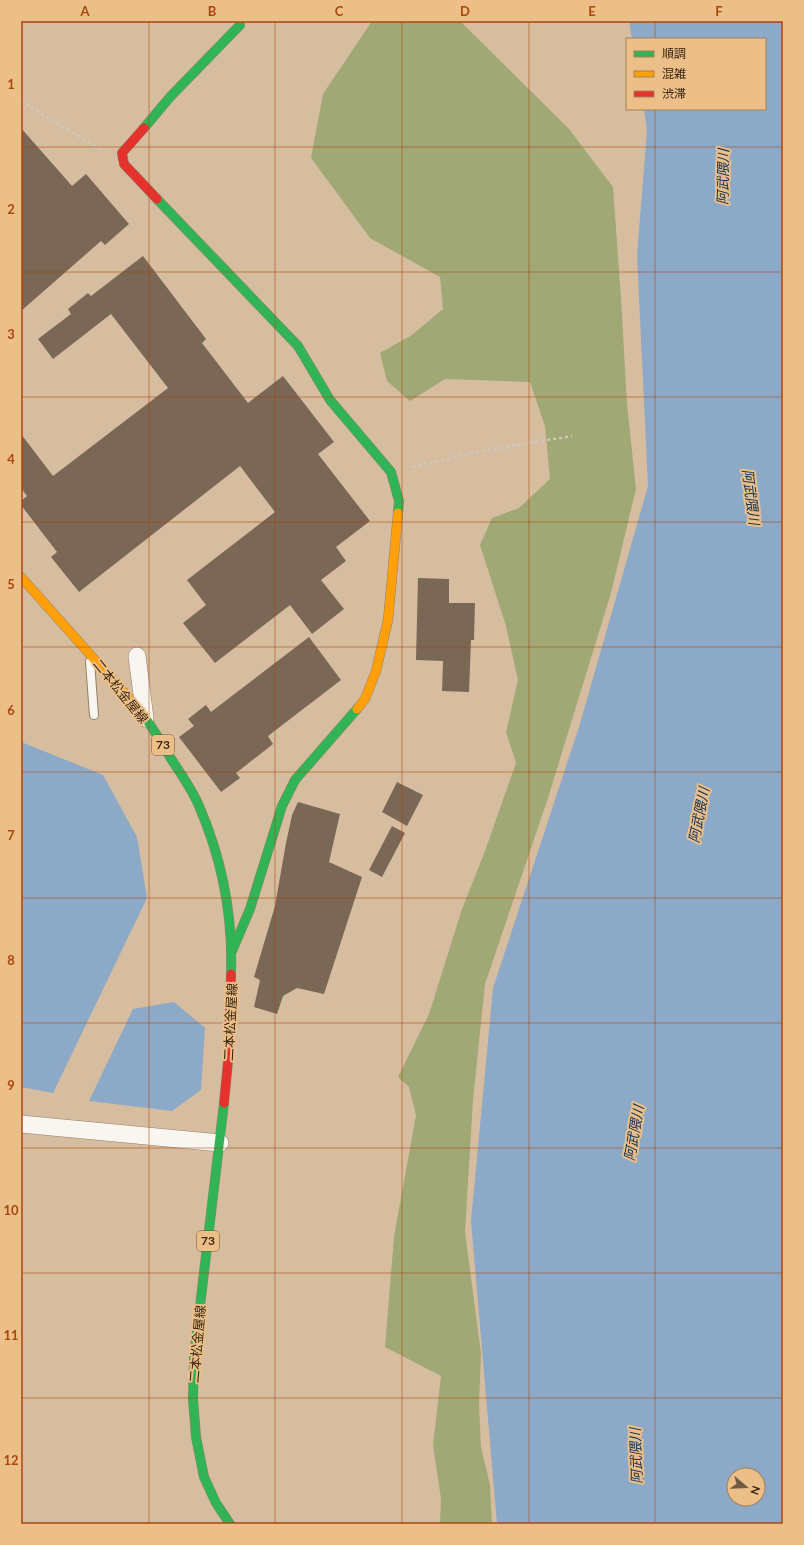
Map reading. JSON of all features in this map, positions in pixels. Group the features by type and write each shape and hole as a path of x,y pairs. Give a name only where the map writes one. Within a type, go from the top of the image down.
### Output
{"street":[{"path":"232,951 250,909 270,838 295,780 364,699 376,671 388,620 399,501 391,472 330,400 298,346 124,164 122,153 170,97 240,25"},
{"name":"二本松金屋線","path":"21,577 139,709 168,752 199,805 218,857 228,910 232,951 229,1051 220,1143 194,1357 193,1400 196,1437 204,1477 216,1503 230,1524"},
{"path":"137,656 145,718"},
{"path":"21,1124 220,1143"}],"lane":[{"path":"89,652 94,715"}],"path":[{"path":"21,101 124,164"},
{"path":"391,472 476,452 572,436"}],"green space":[{"path":"372,21 460,21 569,129 613,187 627,404 636,489 611,593 548,798 485,984 473,1100 465,1232 481,1353 479,1405 481,1447 490,1485 492,1524 440,1524 441,1499 433,1445 441,1376 385,1347 394,1237 416,1115 409,1087 398,1077 429,1014 462,909 485,851 516,763 506,732 518,680 506,626 480,545 492,518 519,508 550,479 545,426 530,382 445,379 410,401 387,381 380,353 412,335 443,309 440,277 370,238 311,158 323,94"}],"water":[{"name":"阿武隈川","path":"629,21 783,21 783,1524 497,1524 471,1221 493,988 579,727 648,486 637,255 647,131 644,110 766,110 766,38 632,38"},
{"path":"21,742 103,775 137,837 147,898 53,1093 21,1087"},
{"path":"174,1002 205,1028 201,1090 172,1111 89,1101 133,1009"}],"building":[{"path":"21,128 72,186 86,174 129,224 105,245 101,241 21,311"},
{"path":"143,256 206,339 202,343 248,403 283,376 334,442 318,454 370,521 336,547 346,561 321,580 344,609 312,634 290,605 215,663 183,623 206,605 187,580 275,512 240,466 79,592 51,557 57,552 21,505 21,501 27,496 21,488 21,434 53,476 168,388 111,314 53,359 38,339 71,314 68,309 88,293 91,296"},
{"path":"418,578 449,579 449,603 475,603 474,640 471,640 469,692 442,691 443,661 416,660"},
{"path":"309,637 341,680 268,736 273,744 236,773 240,778 221,792 179,737 194,726 188,719 206,705 211,712"},
{"path":"397,782 423,795 407,826 382,812"},
{"path":"298,802 340,814 329,862 362,877 324,994 297,988 283,996 277,1014 254,1007 260,980 254,977 275,906 292,815"},
{"path":"392,826 405,833 382,877 369,870"}],"traffic: fast":[{"path":"144,128 170,97 240,25"},
{"path":"157,199 298,346 330,400 391,472 399,501 398,513"},
{"path":"136,706 154,731 189,787 207,826 220,867 228,910 231,974"},
{"path":"232,951 250,909 282,806 295,780 357,709"},
{"path":"224,1103 194,1357 193,1399 196,1437 204,1477 216,1503 230,1524"}],"traffic: slow":[{"path":"357,709 365,699 376,671 388,620 398,513"},
{"path":"21,577 136,706"}],"traffic: jam":[{"path":"144,128 122,153 124,164 157,199"},
{"path":"224,1103 229,1051 231,974"}]}
